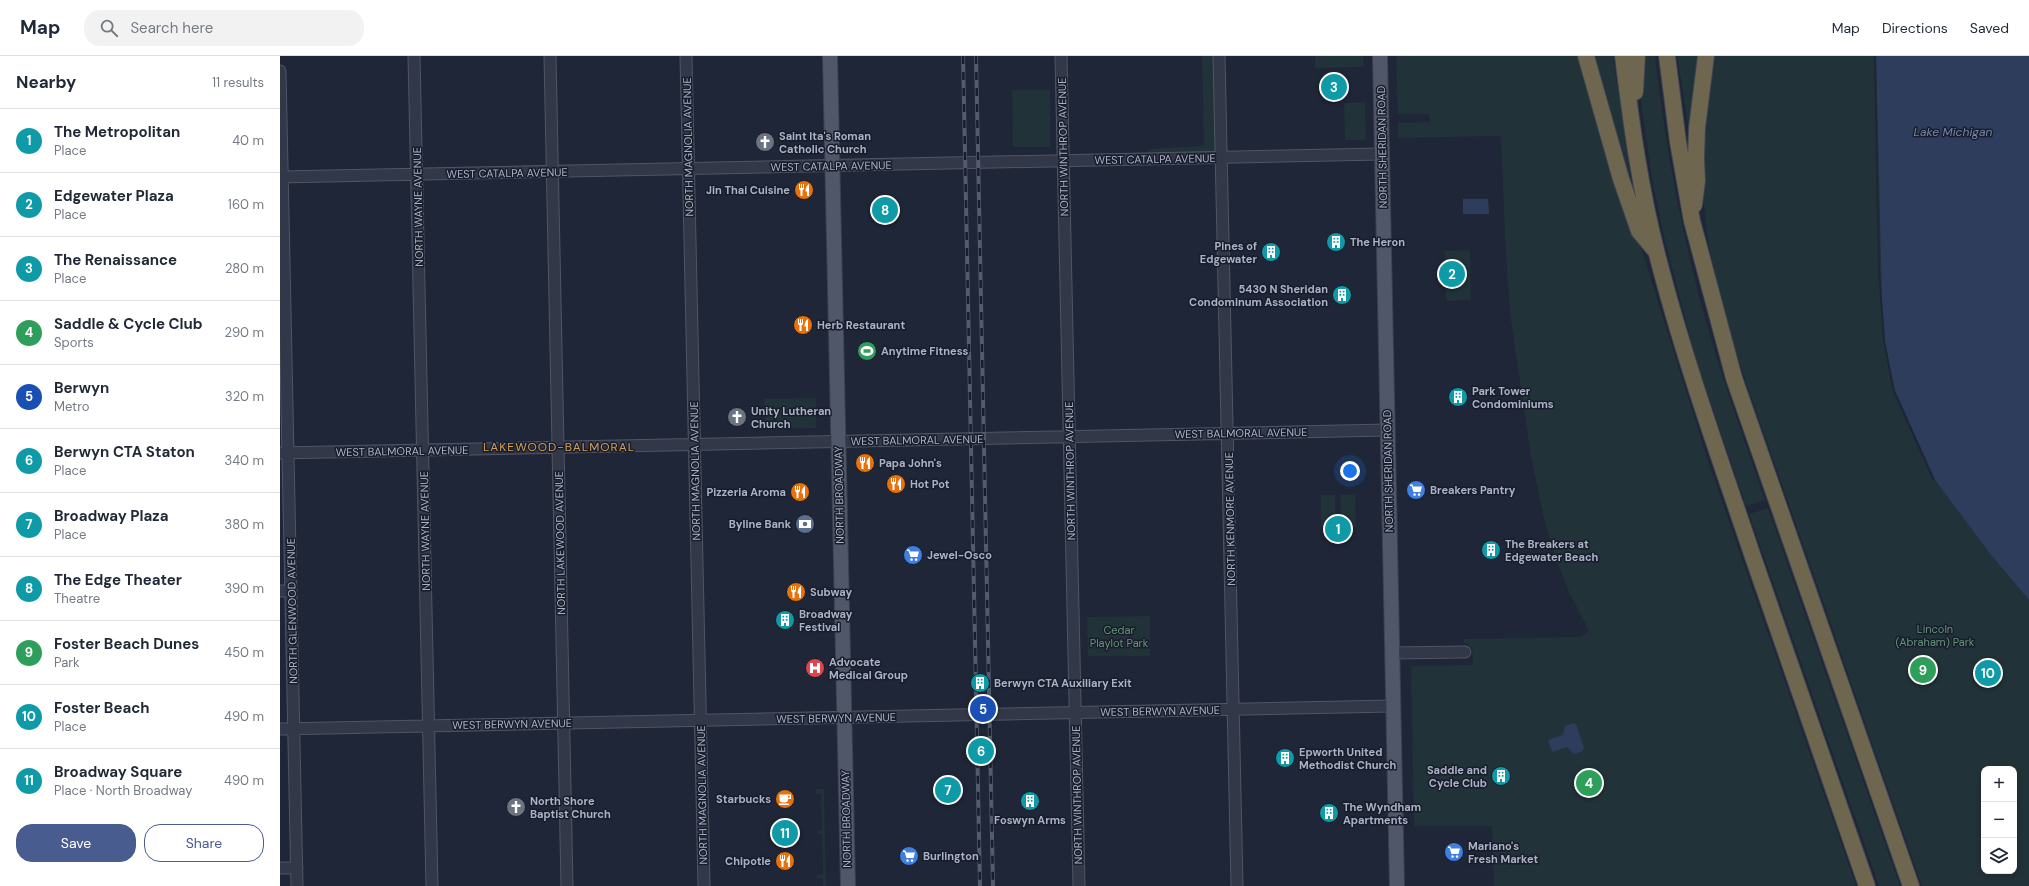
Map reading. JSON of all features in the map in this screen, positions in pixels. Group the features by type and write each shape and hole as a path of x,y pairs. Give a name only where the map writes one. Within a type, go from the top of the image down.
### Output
{"highway":[{"path":"1586,56 1621,179 1639,231 1656,252"},
{"path":"1624,56 1633,127 1656,252 1684,350 1714,443 1867,886"},
{"path":"1633,127 1637,56"},
{"path":"1666,56 1678,142 1692,221 1734,378 1911,886"},
{"path":"1692,221 1697,181 1697,128 1706,56"}],"main road":[{"name":"NORTH BROADWAY","path":"830,56 848,886"},
{"name":"NORTH SHERIDAN ROAD","path":"1380,56 1392,706 1397,886"}],"street":[{"name":"NORTH WAYNE AVENUE","path":"414,56 432,886"},
{"name":"NORTH LAKEWOOD AVENUE","path":"550,56 567,886"},
{"name":"NORTH MAGNOLIA AVENUE","path":"686,56 704,886"},
{"name":"NORTH WINTHROP AVENUE","path":"1061,56 1079,886"},
{"name":"NORTH KENMORE AVENUE","path":"1219,56 1237,886"},
{"name":"NORTH GLENWOOD AVENUE","path":"280,71 286,591 294,729 297,886"},
{"name":"WEST CATALPA AVENUE","path":"281,177 1382,154"},
{"name":"WEST BALMORAL AVENUE","path":"284,453 1387,430"},
{"path":"1391,653 1465,652"},
{"name":"WEST BERWYN AVENUE","path":"280,729 1392,706"},
{"path":"280,868 297,868"}],"green space":[{"path":"1202,56 1217,56 1218,153 1148,154 1148,149 1204,146"},
{"path":"1315,56 1363,56 1364,67 1315,68"},
{"path":"1396,56 1581,56 1708,461 1856,886 1494,886 1492,826 1414,826 1411,666 1473,665 1472,649 1468,644 1464,643 1464,639 1580,637 1589,631 1569,592 1556,559 1544,519 1531,457 1510,313 1501,136 1398,138 1398,123 1430,122 1429,114 1398,114"},
{"path":"1592,56 1613,56 1631,179 1630,179"},
{"path":"1643,56 1655,56 1672,175 1698,292 1721,370 1765,500 1746,506 1697,363 1665,241 1653,184 1641,102"},
{"path":"1677,56 1701,56 1691,142"},
{"name":"Lincoln (Abraham) Park","path":"1712,56 1876,56 1883,318 1897,396 1935,480 1991,555 2029,600 2029,886 1922,886 1750,393 1727,322 1710,251 1705,216 1703,196 1703,156"},
{"path":"1012,90 1050,90 1050,147 1013,147"},
{"path":"1365,102 1366,140 1345,140 1344,103"},
{"path":"1470,250 1471,300 1446,301 1445,251"},
{"path":"816,398 816,428 765,429 764,399"},
{"path":"1355,494 1356,527 1341,527 1340,495"},
{"path":"1321,495 1335,495 1336,527 1321,528"},
{"path":"1768,508 1900,886 1879,886 1749,514"},
{"name":"Cedar Playlot Park","path":"1150,616 1150,656 1088,656 1087,617"},
{"path":"816,789 824,789 826,886 823,886 823,878 816,878 817,875 823,874 822,835 815,832 822,830 821,794 816,794"}],"water":[{"name":"Lake Michigan","path":"1876,56 2029,56 2029,600 1991,555 1935,480 1893,386 1885,341 1882,300"},
{"path":"1463,199 1488,199 1489,214 1463,214"},
{"path":"1574,723 1576,724 1584,748 1583,751 1574,754 1567,747 1552,752 1548,740 1563,735 1565,726"}],"pier":[{"path":"1874,56 1876,56 1880,271 1885,341 1895,391 1935,480 1933,481 1893,392 1883,341 1878,271"}],"railway":[{"path":"963,56 980,886"},
{"path":"976,56 993,886"}],"place":[{"name":"The Renaissance","path":"1334,87"},
{"name":"Saint Ita's Roman Catholic Church","path":"765,142"},
{"name":"Jin Thai Cuisine","path":"804,190"},
{"name":"The Edge Theater","path":"885,210"},
{"name":"The Heron","path":"1336,242"},
{"name":"Pines of Edgewater","path":"1271,252"},
{"name":"Edgewater Plaza","path":"1452,274"},
{"name":"5430 N Sheridan Condominum Association","path":"1342,295"},
{"name":"Herb Restaurant","path":"803,325"},
{"name":"Anytime Fitness","path":"867,351"},
{"name":"Park Tower Condominiums","path":"1458,397"},
{"name":"Unity Lutheran Church","path":"737,417"},
{"name":"Papa John's","path":"865,463"},
{"name":"Hot Pot","path":"896,484"},
{"name":"Breakers Pantry","path":"1416,490"},
{"name":"Pizzeria Aroma","path":"800,492"},
{"name":"Byline Bank","path":"805,524"},
{"name":"The Metropolitan","path":"1338,529"},
{"name":"The Breakers at Edgewater Beach","path":"1491,550"},
{"name":"Jewel-Osco","path":"913,555"},
{"name":"Subway","path":"796,592"},
{"name":"Broadway Festival","path":"785,620"},
{"name":"Advocate Medical Group","path":"815,668"},
{"name":"Foster Beach Dunes","path":"1923,670"},
{"name":"Foster Beach","path":"1988,673"},
{"name":"Berwyn CTA Auxiliary Exit","path":"980,683"},
{"name":"Berwyn","path":"983,709"},
{"name":"Berwyn CTA Staton","path":"981,751"},
{"name":"Epworth United Methodist Church","path":"1285,758"},
{"name":"Saddle and Cycle Club","path":"1501,776"},
{"name":"Saddle & Cycle Club","path":"1589,783"},
{"name":"Broadway Plaza","path":"948,790"},
{"name":"Starbucks","path":"785,799"},
{"name":"Foswyn Arms","path":"1030,801"},
{"name":"North Shore Baptist Church","path":"516,807"},
{"name":"The Wyndham Apartments","path":"1329,813"},
{"name":"Broadway Square","path":"785,833"},
{"name":"Mariano's Fresh Market","path":"1454,852"},
{"name":"Burlington","path":"909,856"},
{"name":"Chipotle","path":"785,861"}],"district":[{"name":"LAKEWOOD-BALMORAL","path":"559,447"}]}
